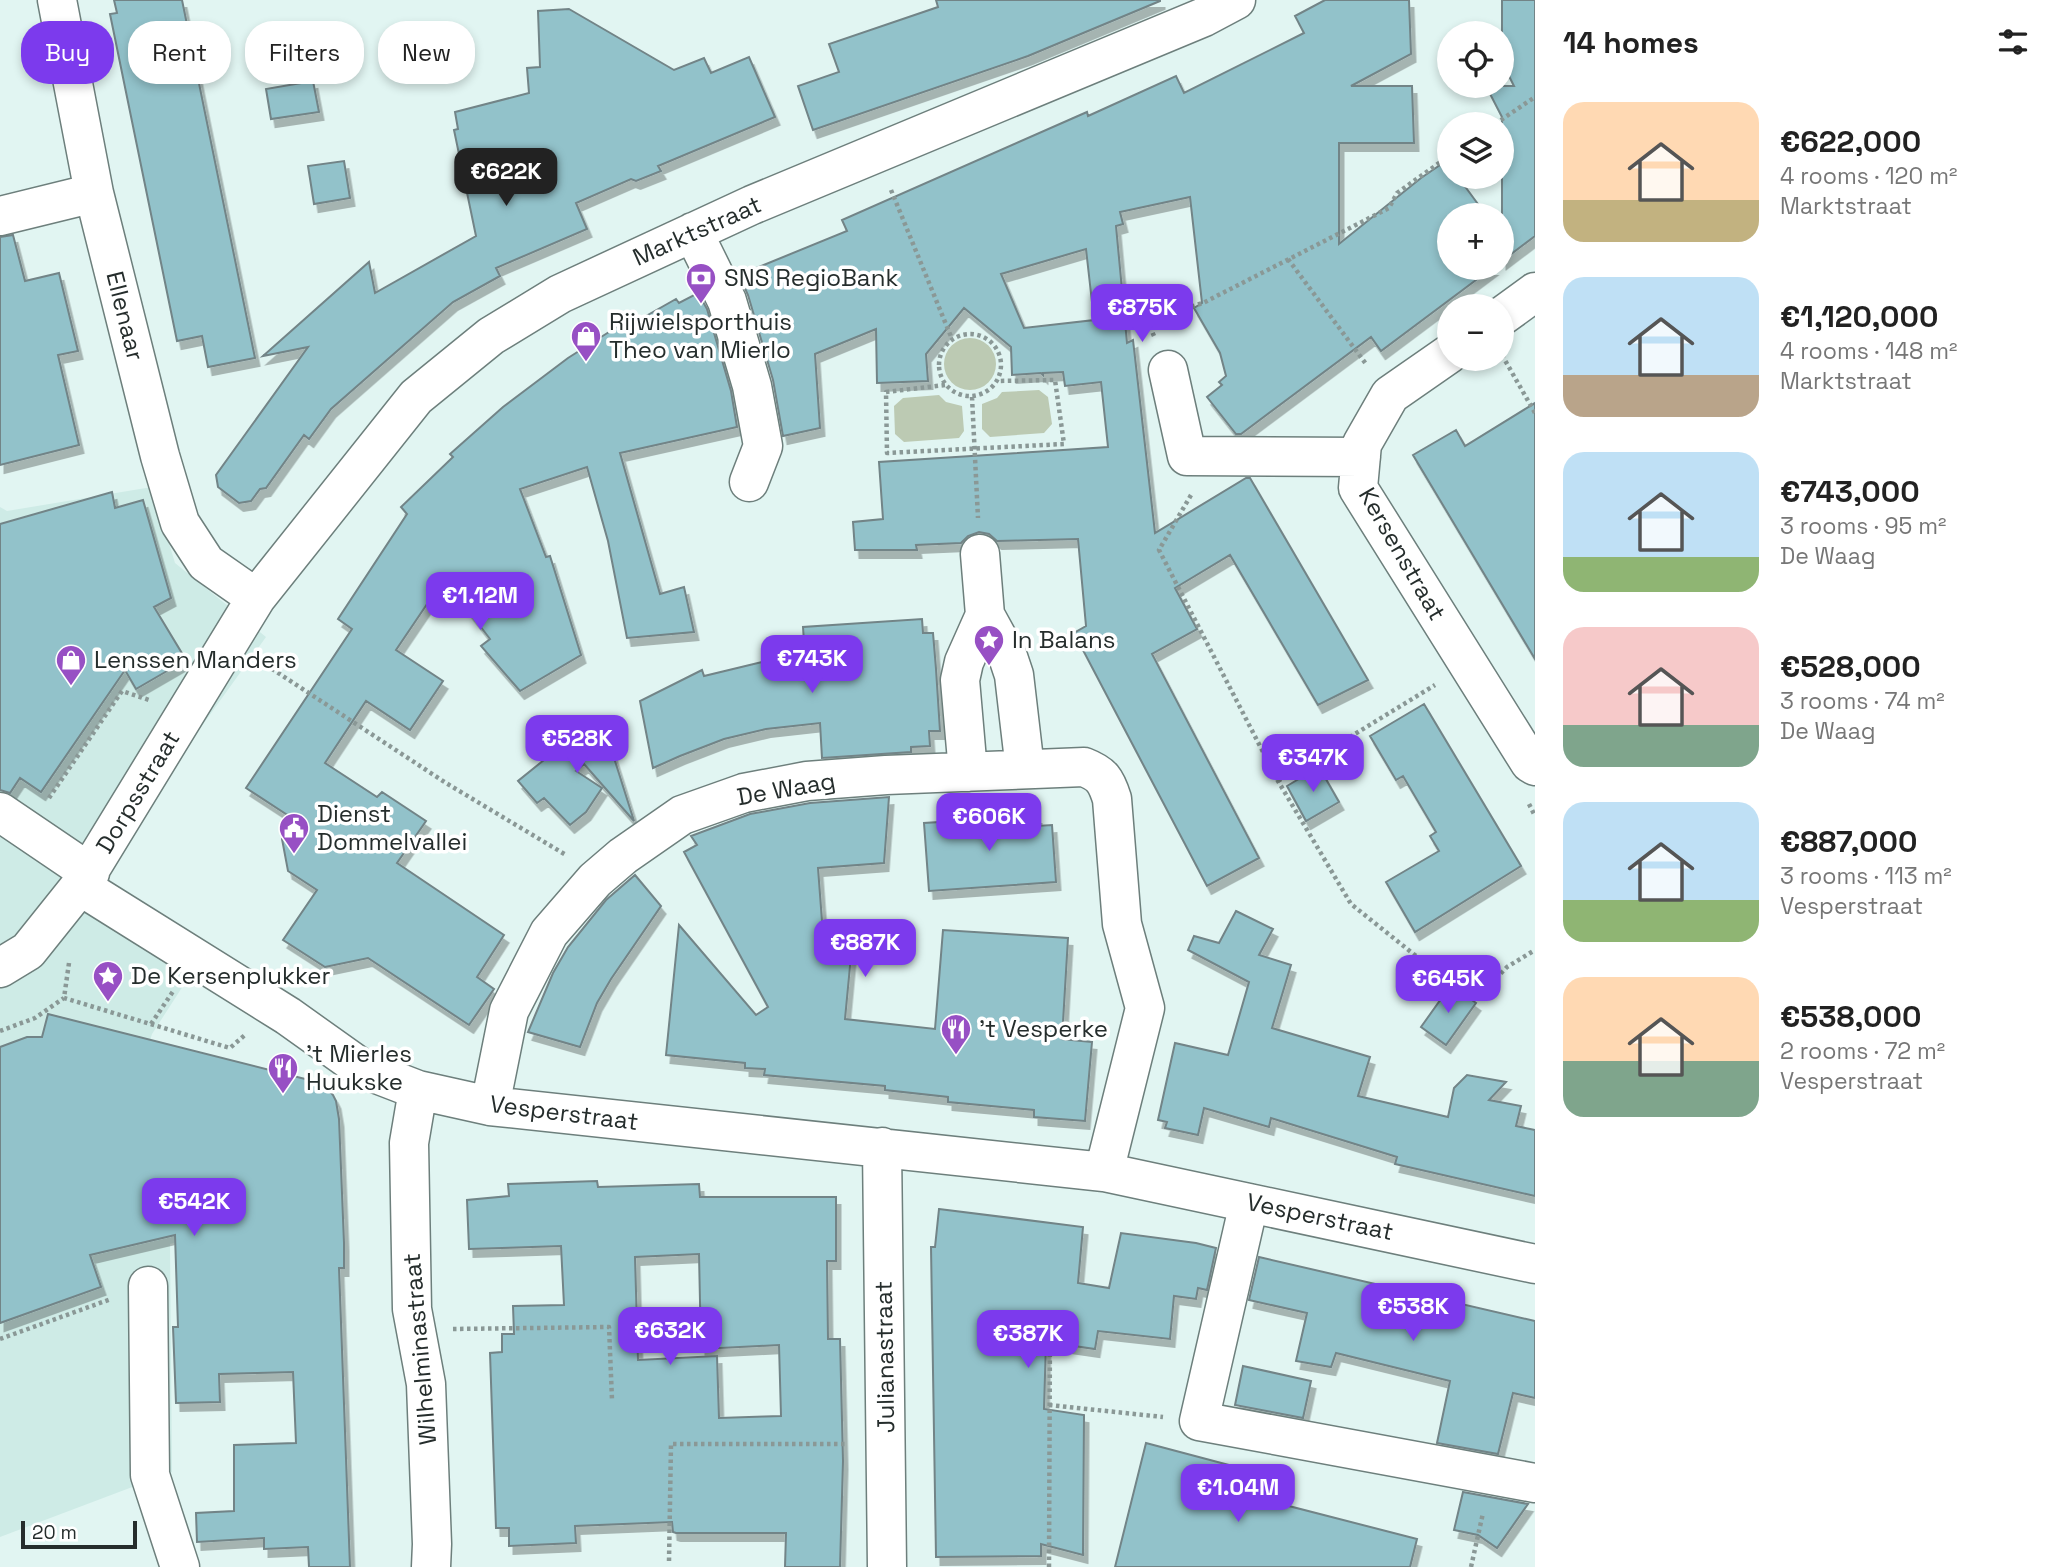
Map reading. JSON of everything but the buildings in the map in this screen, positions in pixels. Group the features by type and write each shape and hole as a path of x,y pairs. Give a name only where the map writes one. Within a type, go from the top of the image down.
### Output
{"street":[{"name":"Ellenaar","path":"57,0 94,193 160,456 180,523 206,563 256,598"},
{"name":"Marktstraat","path":"256,598 416,397 491,336 548,301 752,205 1204,17 1236,0"},
{"path":"0,216 94,193"},
{"path":"693,232 727,302 752,386 763,446 749,482"},
{"path":"1514,307 1535,292"},
{"name":"Kersenstraat","path":"1437,362 1390,395 1362,444 1358,488 1530,763 1535,766"},
{"path":"1168,370 1187,456 1361,457"},
{"path":"981,554 985,615 1008,657 1014,675 1025,769"},
{"name":"Dorpsstraat","path":"0,968 29,951 85,879 256,598"},
{"path":"968,772 960,680 964,662 985,615"},
{"name":"De Waag","path":"490,1106 509,1011 549,933 594,880 623,856 682,816 744,793 807,781 1084,767 1097,772 1107,783 1112,799 1122,924 1144,1009 1104,1172"},
{"name":"Vesperstraat","path":"13,821 85,879 361,1068 418,1090 490,1106 1104,1172 1535,1264"},
{"name":"Wilhelminastraat","path":"418,1090 409,1143 412,1309 426,1384 432,1544 430,1567"},
{"name":"Julianastraat","path":"882,1147 887,1567"},
{"path":"1250,1203 1199,1421 1535,1483"},
{"path":"148,1286 150,1475 180,1567"}],"path":[{"path":"1513,112 1535,97"},
{"path":"876,153 951,340"},
{"path":"1168,370 1150,327 1183,309 1203,303 1389,208 1397,193 1437,165"},
{"path":"1288,259 1390,395"},
{"path":"961,335 982,336 991,341 998,350 1001,371 997,381 991,389 972,397 962,396 945,385 940,376 939,355 944,346 961,335"},
{"path":"1511,371 1535,413"},
{"path":"945,385 886,392 887,453 1064,444 1055,380 997,381"},
{"path":"972,397 981,554"},
{"path":"1187,456 1192,493 1159,550 1278,781 1351,904 1436,972 1477,998 1507,967 1535,950"},
{"path":"230,642 446,783 564,853 594,880"},
{"path":"1278,781 1468,664"},
{"path":"13,821 122,691 187,713"},
{"path":"0,1031 35,1018 64,998 69,960"},
{"path":"64,998 230,1048 275,1008"},
{"path":"0,1339 148,1286"},
{"path":"1049,1567 1051,1323"},
{"path":"417,1329 609,1327 612,1400"},
{"path":"1049,1405 1199,1421"},
{"path":"669,1561 671,1444 886,1444"},
{"path":"1471,1567 1492,1474"}],"shaded area":[{"path":"970,338 980,340 988,346 994,354 994,374 988,382 980,388 970,390 960,388 952,382 946,374 944,364 946,354 952,346 960,340"},
{"path":"1039,390 1048,397 1052,424 1044,433 990,437 982,429 982,404 997,398 1002,392"},
{"path":"939,395 946,402 962,406 964,431 959,438 904,442 895,434 894,406 903,398"},
{"path":"152,487 175,563 266,637 111,852 101,916 192,972 152,1034 138,1079 180,1241 170,1244 172,1472 0,1537 0,507 7,511"}],"place":[{"name":"SNS RegioBank","path":"701,305"},
{"name":"Rijwielsporthuis Theo van Mierlo","path":"586,363"},
{"name":"In Balans","path":"989,667"},
{"name":"Lenssen Manders","path":"71,687"},
{"name":"Dienst Dommelvallei","path":"294,855"},
{"name":"De Kersenplukker","path":"108,1003"},
{"name":"'t Vesperke","path":"956,1056"},
{"name":"'t Mierles Huukske","path":"283,1095"}]}
